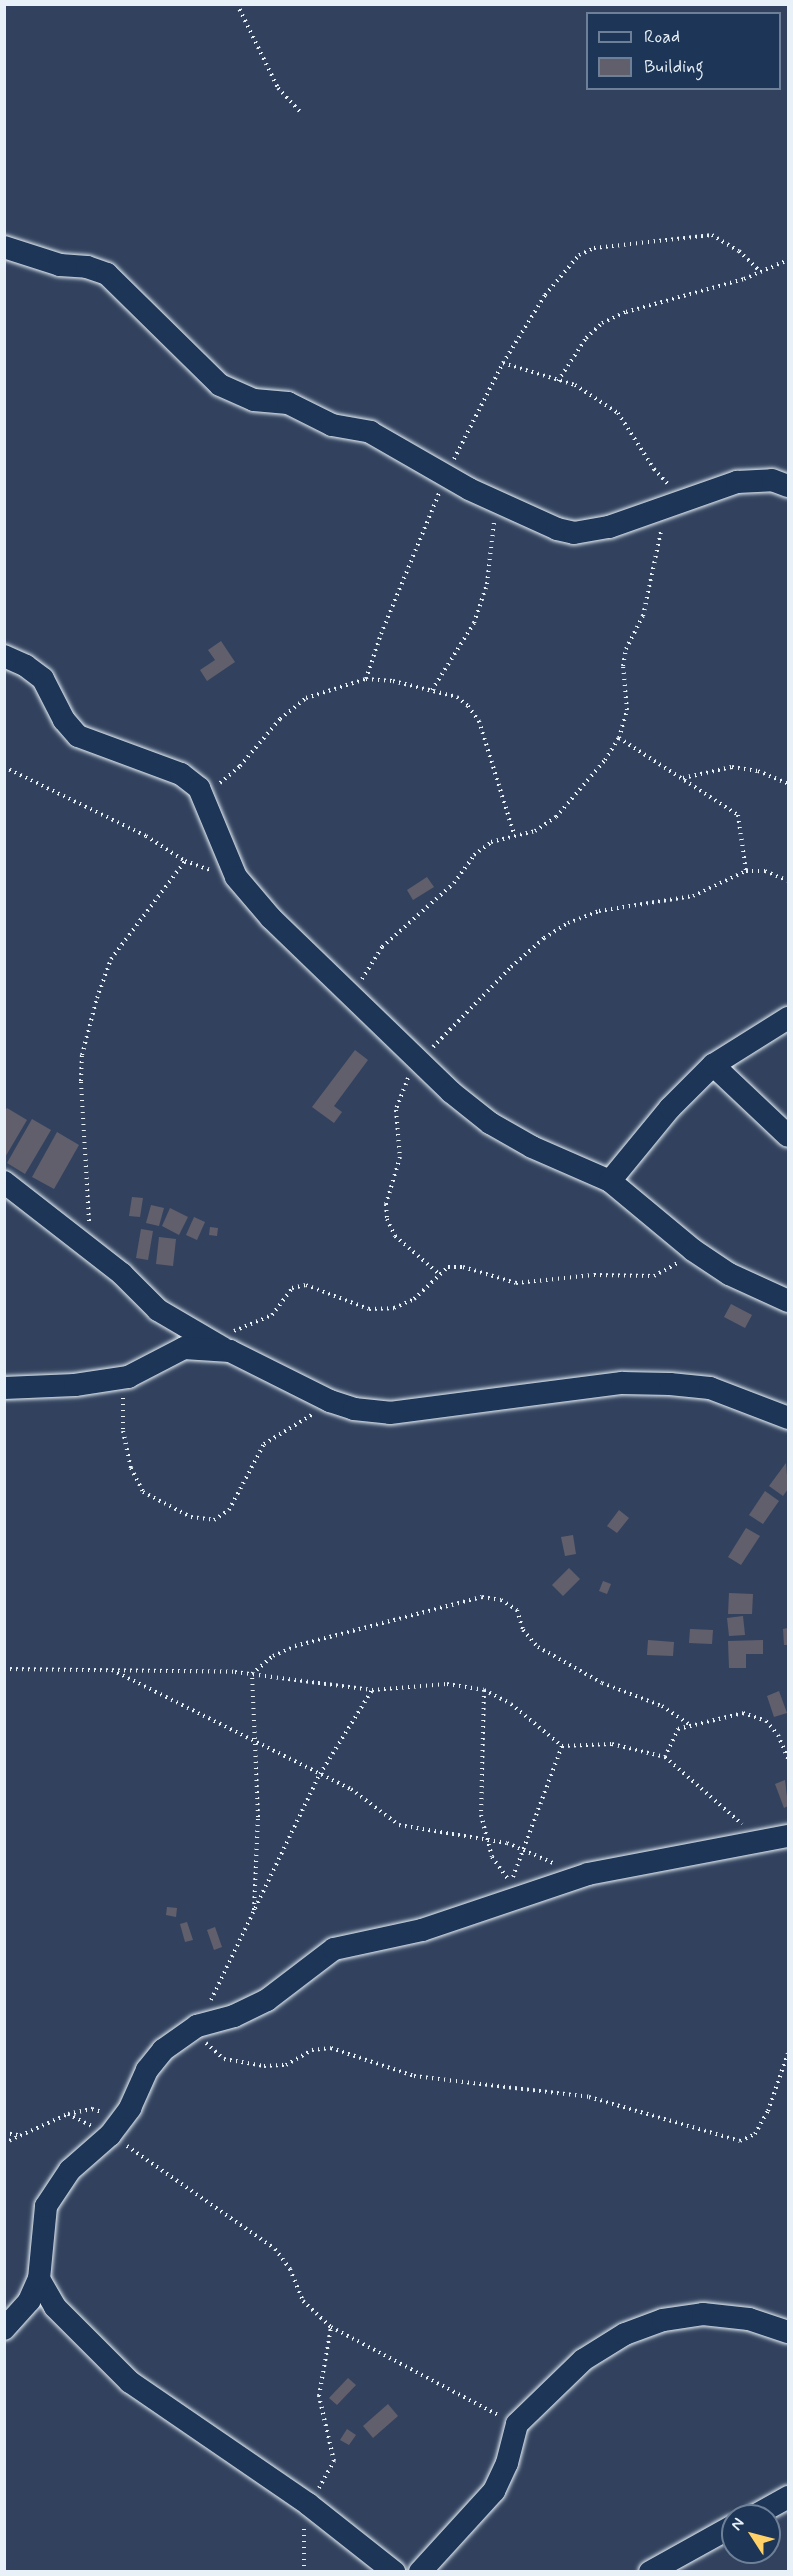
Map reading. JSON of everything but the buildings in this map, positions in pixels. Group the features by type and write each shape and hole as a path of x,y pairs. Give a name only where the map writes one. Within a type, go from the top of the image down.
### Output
{"street":[{"path":"4,247 60,265 87,267 107,274 220,385 254,400 288,403 332,425 370,432 494,501 556,529 574,533 609,527 675,502 753,479 789,486"},
{"path":"4,657 26,666 43,679 64,720 78,736 181,774 199,788 236,877 271,918 419,1061 490,1123 532,1147 610,1181 693,1250 729,1274 789,1301"},
{"path":"610,1181 670,1107 713,1065 789,1018"},
{"path":"713,1065 789,1136"},
{"path":"4,1182 89,1249 158,1310 223,1348 330,1401 390,1413 622,1383 670,1384 710,1388 789,1418"},
{"path":"4,1388 75,1385 128,1377 184,1348 223,1348"},
{"path":"4,2329 28,2301 39,2279 46,2206 70,2170 117,2126 147,2070 163,2050 196,2026 234,2016 267,2000 334,1949 422,1930 588,1874 789,1836"},
{"path":"39,2279 62,2314 130,2382 308,2504 393,2571"},
{"path":"420,2571 494,2491 507,2463 517,2424 583,2360 625,2334 663,2320 703,2314 749,2319 789,2332"},
{"path":"650,2571 721,2533"}],"path":[{"path":"237,4 278,88 301,113"},
{"path":"366,679 381,634 446,475 503,363 563,270 579,255 594,248 712,235 739,251 761,272"},
{"path":"558,381 586,338 602,323 626,312 691,296 789,260"},
{"path":"357,1000 368,966 382,947 440,897 474,855 491,842 514,834 535,831 556,817 619,738 627,710 623,666 626,649 643,616 675,502 618,413 575,385 503,363"},
{"path":"432,690 474,623 487,584 495,539 494,501"},
{"path":"199,788 224,781 280,718 306,698 366,679 432,690 457,697 479,721 514,834"},
{"path":"619,738 738,815 746,871"},
{"path":"4,767 146,837 185,861 236,877"},
{"path":"682,779 732,767 758,771 789,784"},
{"path":"89,1249 81,1081 84,1047 111,959 185,861"},
{"path":"438,1273 395,1236 386,1204 400,1157 396,1110 403,1084 419,1061 511,967 544,938 568,923 599,911 693,896 746,871 765,871 789,881"},
{"path":"223,1348 243,1325 272,1315 292,1288 306,1285 369,1309 394,1308 414,1299 438,1273 448,1267 463,1267 516,1283 594,1275 654,1276 693,1250"},
{"path":"128,1377 122,1403 123,1431 132,1468 143,1492 191,1517 214,1520 229,1510 264,1444 330,1401"},
{"path":"252,1674 273,1656 295,1646 482,1597 501,1600 517,1610 524,1630 538,1647 602,1683 662,1706 689,1724"},
{"path":"4,1669 109,1669 252,1674 372,1690 447,1684 484,1690 511,1704 562,1746 612,1744 665,1757 762,1840"},
{"path":"109,1669 213,1723 256,1740 351,1789 399,1825 486,1840 526,1850 588,1874"},
{"path":"252,1674 258,1817 253,1914"},
{"path":"372,1690 320,1774 196,2026 208,2046 224,2060 242,2064 286,2065 312,2050 331,2048 414,2076 589,2097 740,2141 754,2134 768,2111 789,2053"},
{"path":"484,1690 479,1782 486,1840 500,1870 511,1882"},
{"path":"665,1757 678,1729 689,1724 743,1713 758,1718 778,1735 789,1759"},
{"path":"526,1850 562,1746"},
{"path":"4,2143 69,2114 92,2109 117,2126 164,2168 275,2249 290,2269 303,2301 331,2327 517,2424"},
{"path":"4,2133 19,2136"},
{"path":"304,2571 302,2543 308,2504 334,2461 319,2396 331,2327"}]}
